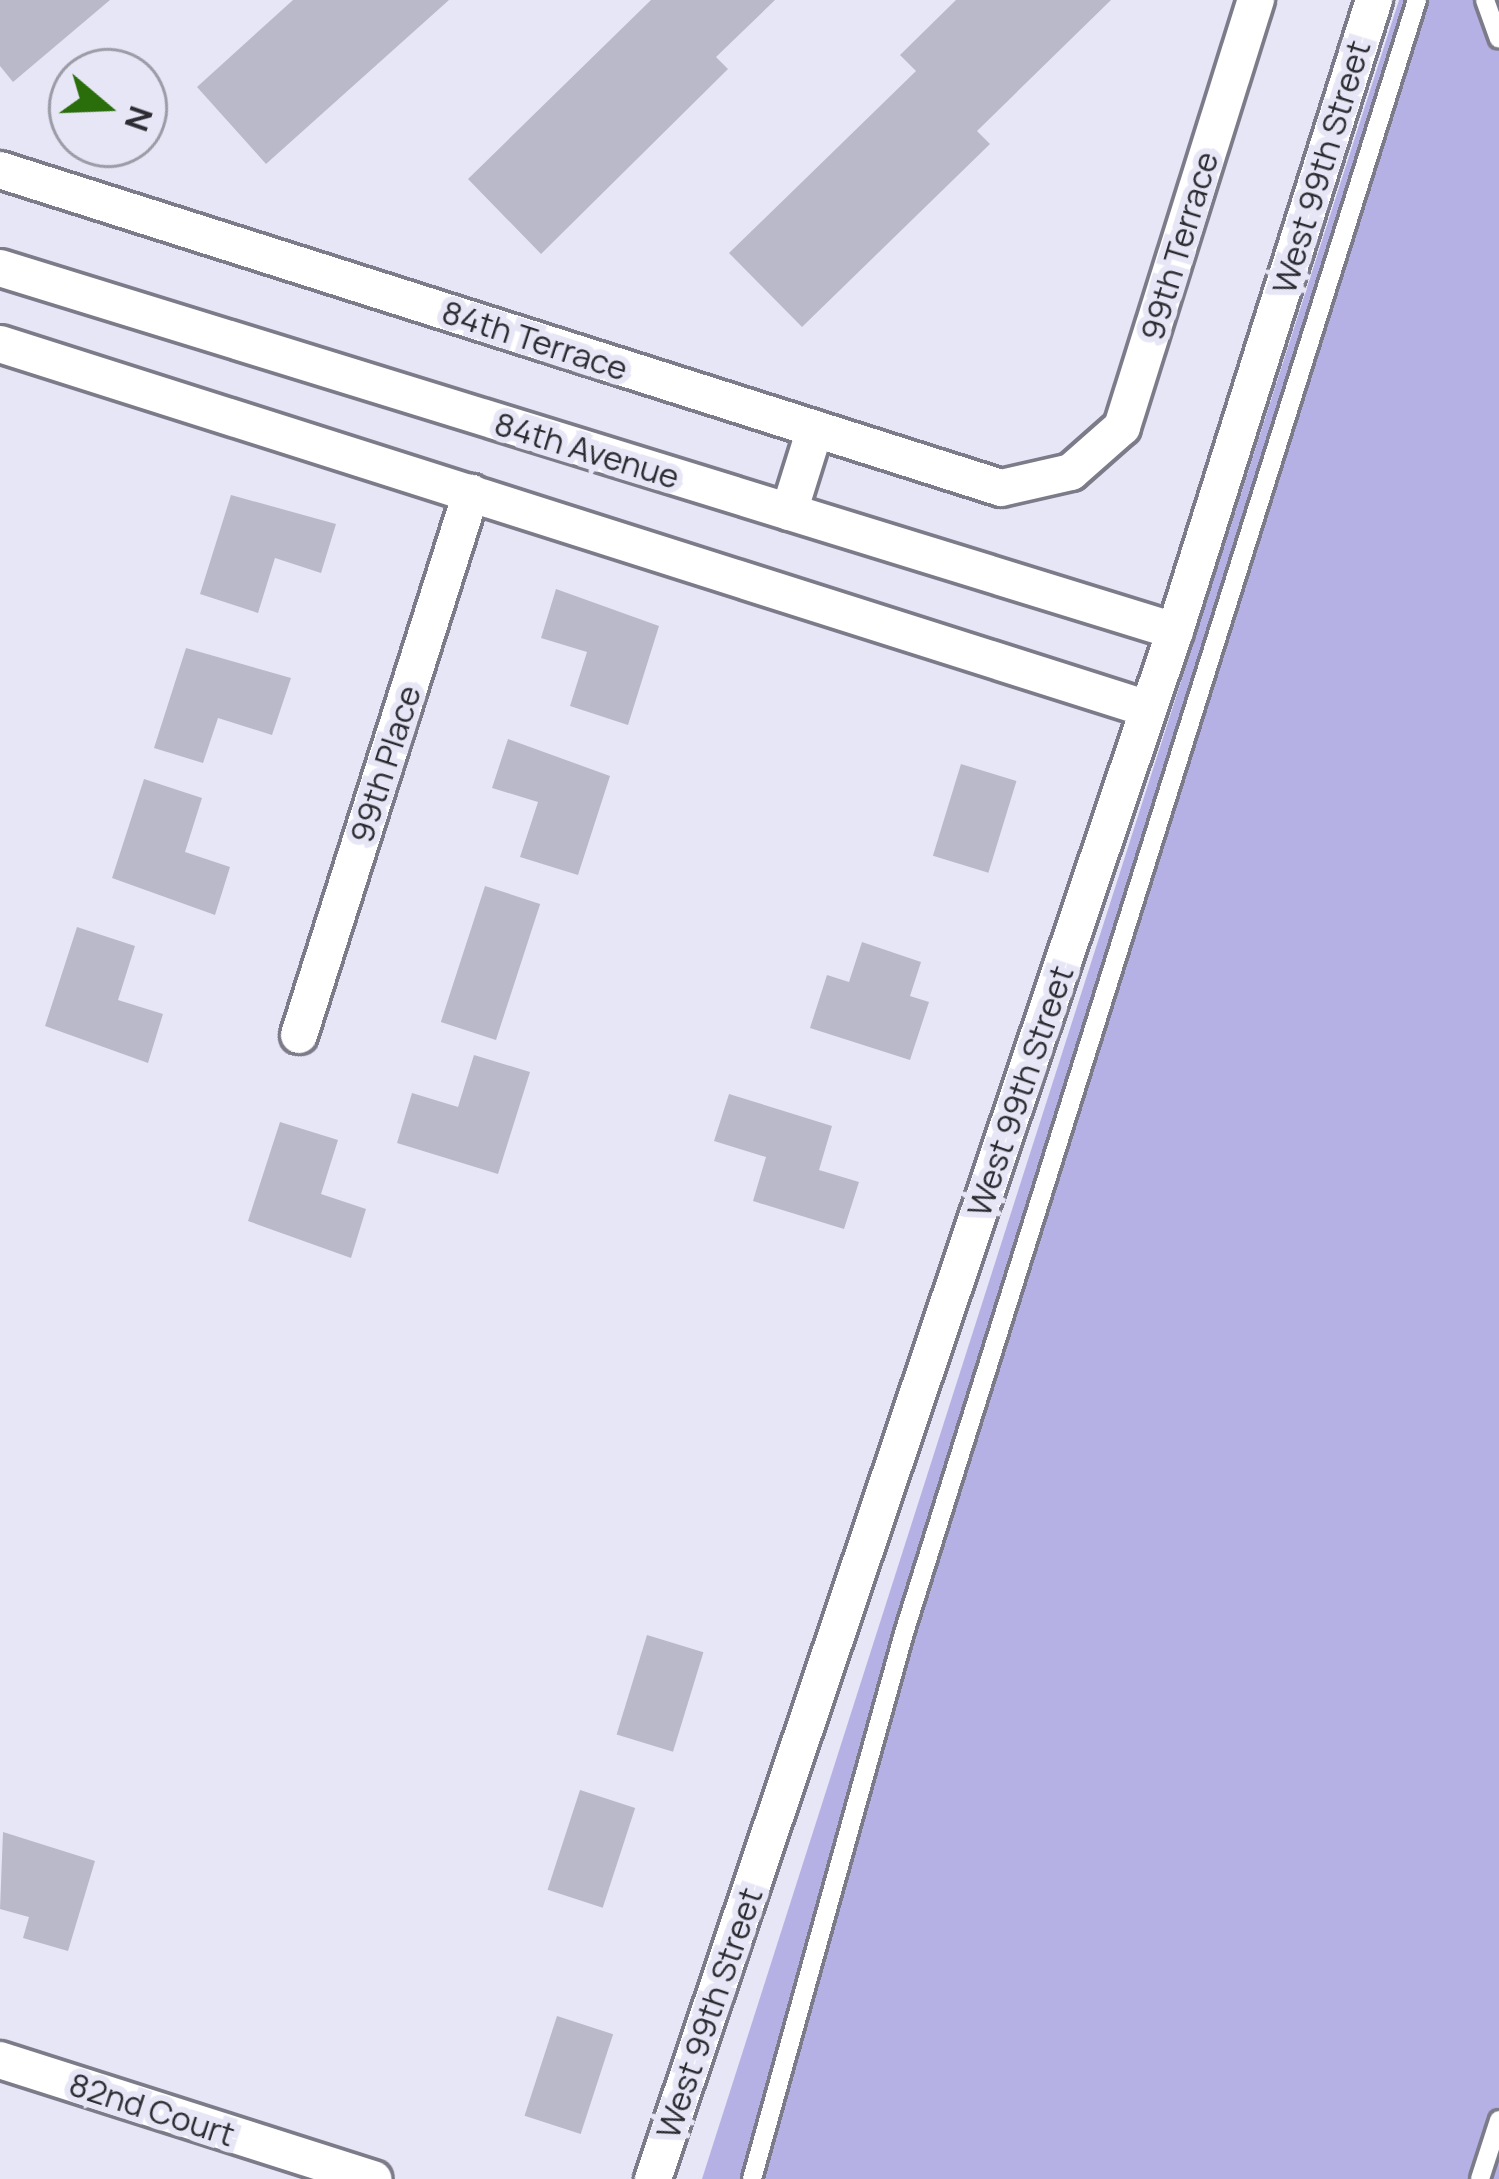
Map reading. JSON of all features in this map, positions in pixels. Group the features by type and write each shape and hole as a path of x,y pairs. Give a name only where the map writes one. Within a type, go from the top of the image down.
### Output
{"street":[{"name":"99th Terrace","path":"1071,472 1122,428 1256,0"},
{"name":"West 99th Street","path":"653,2179 1175,631 1374,0"},
{"name":"84th Terrace","path":"0,170 1001,488 1071,472"},
{"name":"84th Avenue","path":"0,268 1175,631"},
{"path":"0,344 1148,709"},
{"path":"789,512 815,429"},
{"name":"99th Place","path":"298,1035 471,493"},
{"name":"82nd Court","path":"0,2060 373,2179"}],"lane":[{"path":"752,2179 904,1633 1418,0"},
{"path":"1485,0 1499,39"},
{"path":"1480,2179 1499,2120"}],"shaded area":[{"path":"1399,0 1499,0 1499,2179 702,2179"}],"building":[{"path":"0,0 110,0 13,82 0,66"},
{"path":"293,0 449,0 266,164 197,87"},
{"path":"651,0 775,0 716,57 728,69 541,254 468,179"},
{"path":"956,0 1111,0 977,131 990,144 802,327 729,253 916,71 900,55"},
{"path":"231,495 336,524 321,573 275,558 258,613 200,594"},
{"path":"556,589 659,626 628,725 570,706 587,652 541,638"},
{"path":"186,648 291,678 272,735 218,718 203,763 154,748"},
{"path":"508,739 610,776 578,875 520,857 538,802 492,788"},
{"path":"961,764 1016,781 988,873 933,856"},
{"path":"144,779 202,798 185,852 230,867 215,915 112,878"},
{"path":"485,886 540,904 496,1040 441,1022"},
{"path":"77,927 135,946 118,1000 163,1014 148,1063 45,1026"},
{"path":"862,942 921,962 910,996 929,1002 910,1060 810,1028 827,975 849,982"},
{"path":"474,1055 530,1072 498,1174 397,1143 412,1093 458,1107"},
{"path":"729,1094 832,1126 819,1170 859,1182 844,1229 753,1201 766,1157 714,1141"},
{"path":"280,1122 338,1140 321,1194 366,1209 351,1258 248,1221"},
{"path":"647,1635 703,1652 673,1752 617,1734"},
{"path":"580,1790 635,1808 603,1908 548,1890"},
{"path":"3,1832 95,1861 68,1951 23,1938 29,1917 0,1909"},
{"path":"557,2016 613,2034 581,2134 525,2116"}]}
